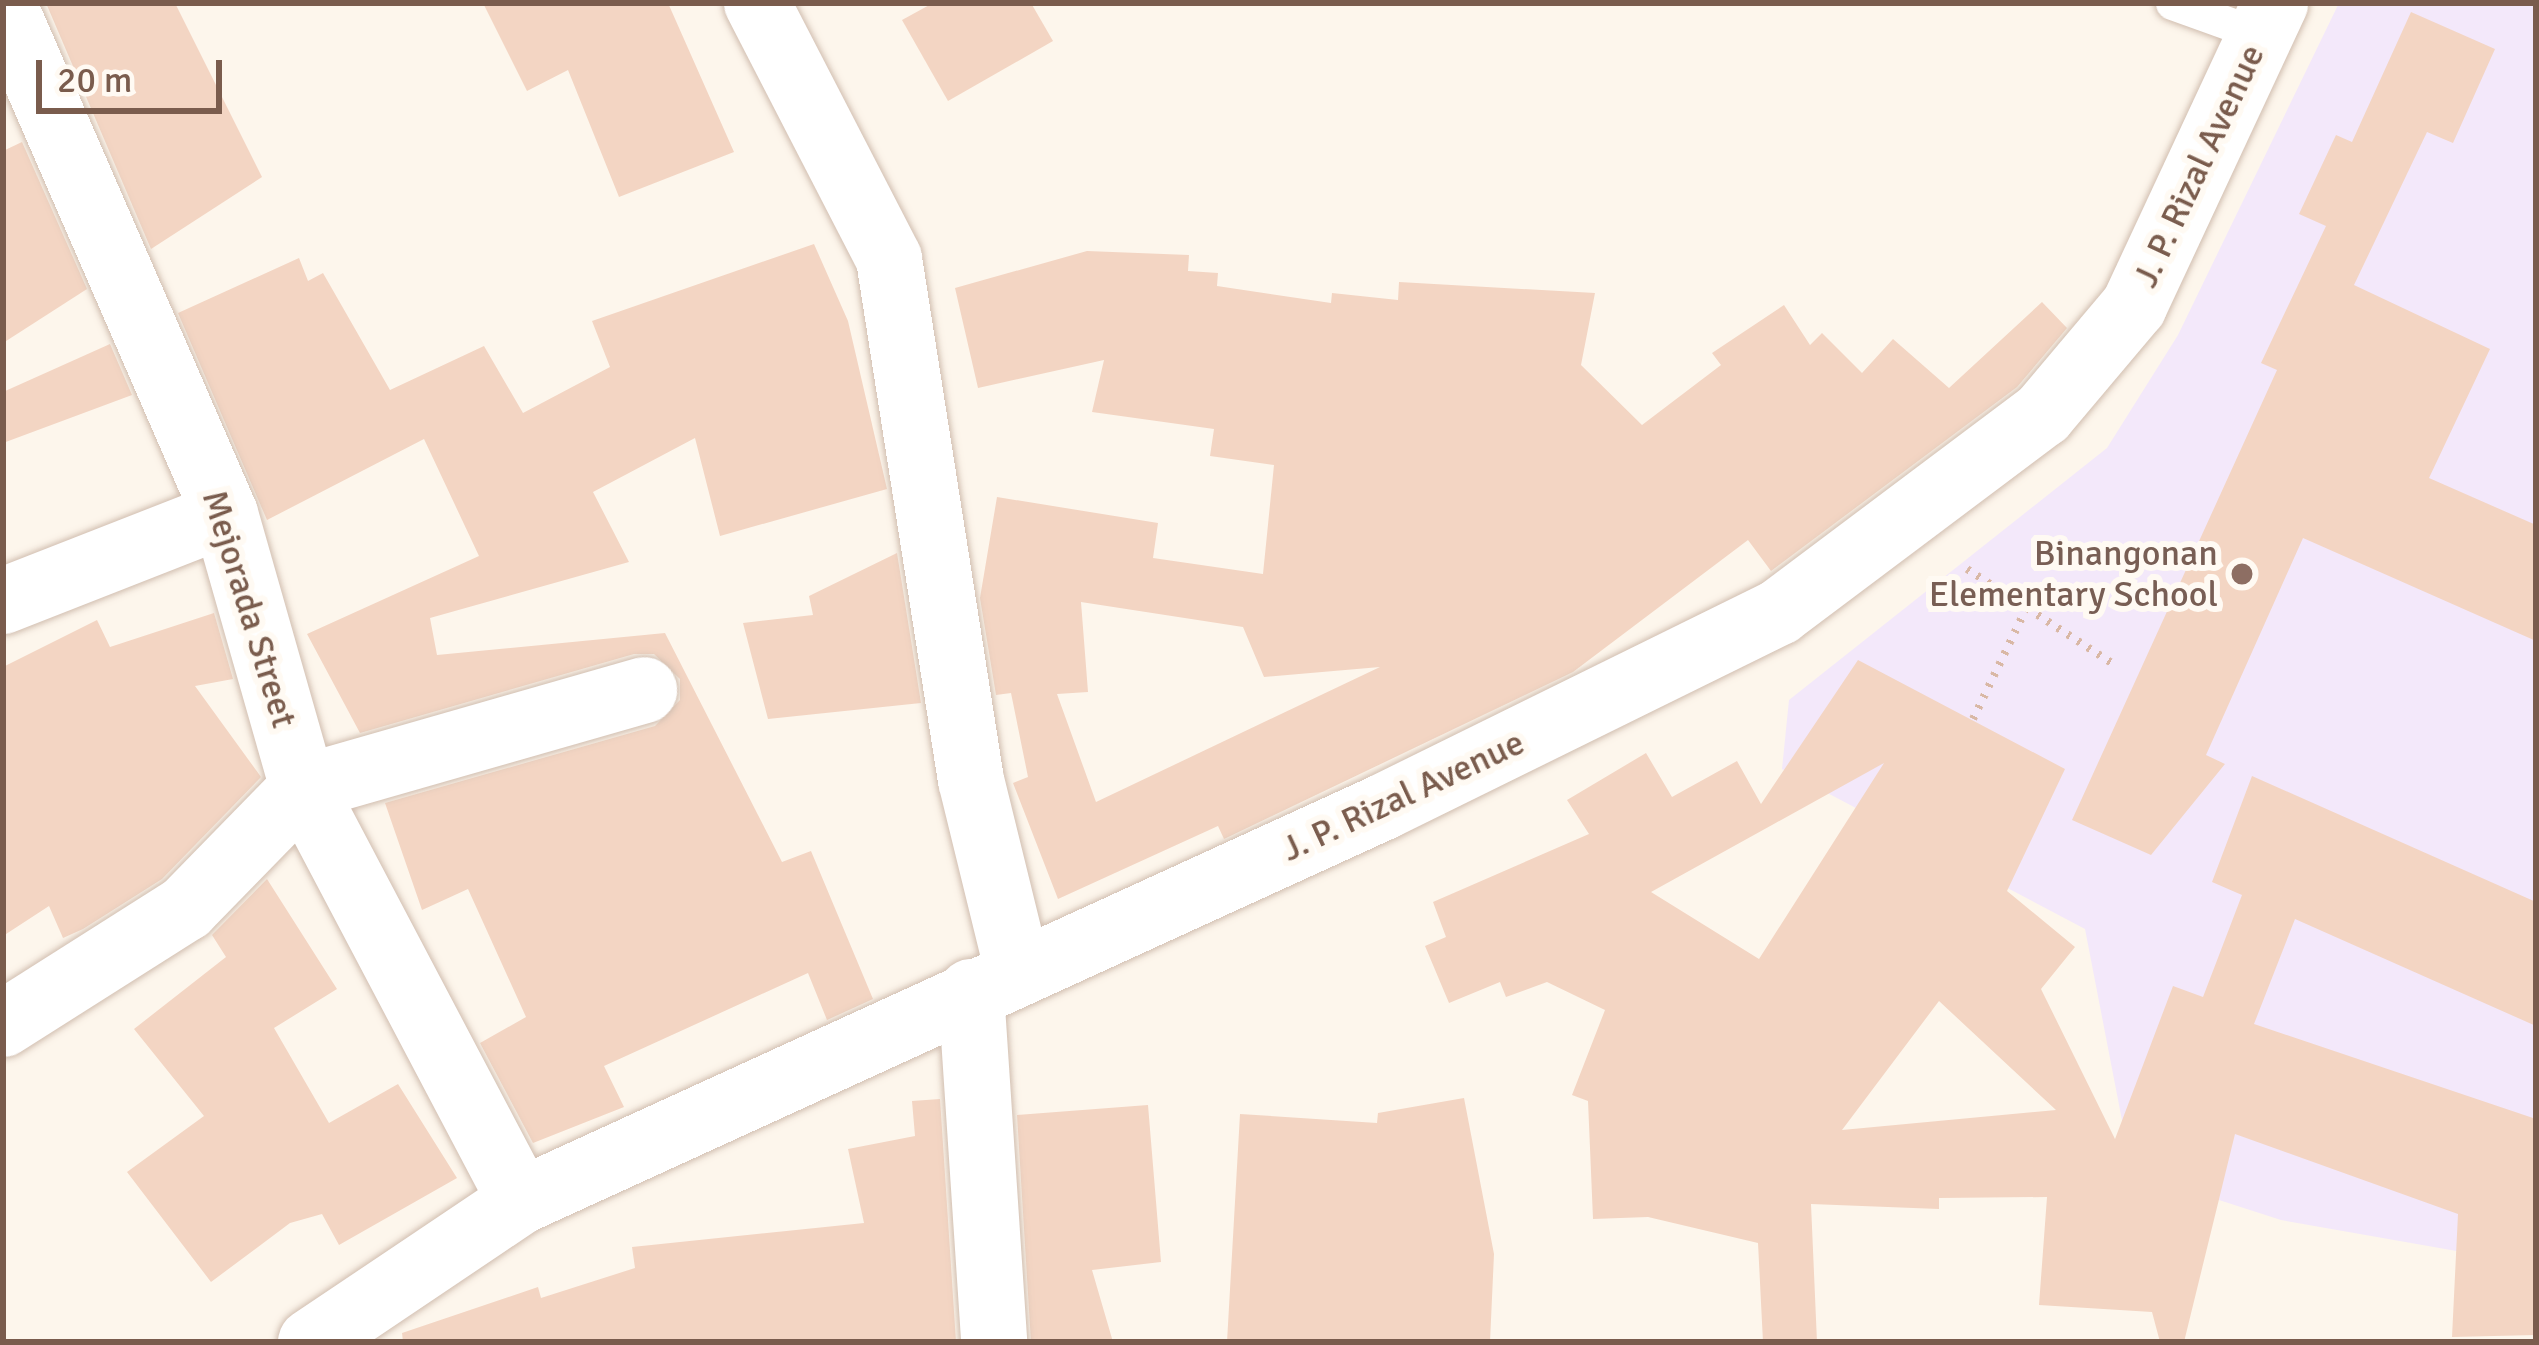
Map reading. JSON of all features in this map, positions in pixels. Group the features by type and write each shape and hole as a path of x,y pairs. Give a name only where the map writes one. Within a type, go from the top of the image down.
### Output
{"street":[{"name":"Mejorada Street","path":"4,3 225,514 303,788 521,1201"},
{"path":"758,3 889,259 971,780 994,980 994,1342"},
{"name":"J. P. Rizal Avenue","path":"311,1342 521,1201 1564,722 1779,612 1920,514 2043,414 2134,306 2268,19"},
{"path":"3,601 225,514"},
{"path":"3,1024 186,908 303,788 644,690"}],"lane":[{"path":"2172,3 2268,19"}],"path":[{"path":"1967,569 2025,612 2115,665"},
{"path":"1973,719 2025,612"}],"shaded area":[{"name":"Binangonan Elementary School","path":"2339,3 2536,3 2536,1265 2281,1220 2132,1172 2085,929 1782,769 1789,700 2107,448 2178,335"}],"building":[{"path":"46,3 175,3 262,177 151,249"},
{"path":"483,3 668,3 734,152 619,197 568,70 527,91"},
{"path":"933,3 1031,3 1053,41 948,101 902,20"},
{"path":"2411,12 2495,49 2453,143 2427,132 2354,285 2490,349 2429,478 2536,525 2536,641 2303,538 2206,755 2225,764 2151,855 2072,820 2277,370 2261,363 2326,226 2299,214 2336,135 2352,142"},
{"path":"22,142 87,289 3,343 3,151"},
{"path":"814,244 848,321 887,489 720,536 695,438 593,492 629,562 430,618 437,655 665,633 782,862 811,851 873,999 827,1020 808,973 604,1066 624,1107 533,1143 480,1043 526,1017 468,889 422,910 385,803 655,726 680,700 680,679 654,654 634,654 360,733 307,634 479,556 424,439 267,520 178,313 299,258 308,281 323,273 390,390 484,346 523,413 610,367 592,321"},
{"path":"1087,251 1189,255 1188,271 1218,273 1217,286 1331,303 1332,293 1398,300 1399,282 1595,293 1581,365 1642,425 1721,365 1712,353 1784,305 1810,345 1822,333 1862,373 1893,339 1949,388 2042,302 2067,328 2017,387 1771,571 1748,540 1573,672 1224,839 1218,826 1058,899 1013,783 1028,777 1011,693 996,695 980,598 997,497 1158,523 1153,558 1263,574 1274,465 1210,456 1214,429 1092,412 1104,360 978,388 955,288","holes":["1081,602 1243,627 1264,677 1380,667 1096,802 1057,694 1088,692"]},
{"path":"110,344 132,395 3,443 3,392"},
{"path":"897,553 921,703 768,719 743,623 813,615 809,596"},
{"path":"214,613 233,679 195,686 261,777 162,879 83,929 63,938 49,906 3,936 3,667 97,620 110,647"},
{"path":"1858,660 2065,769 2007,891 2075,947 2041,989 2115,1139 2173,986 2203,997 2242,895 2212,882 2252,776 2536,902 2536,1026 2295,919 2254,1024 2536,1119 2536,1335 2452,1337 2458,1214 2235,1134 2184,1342 2160,1342 2152,1312 2039,1305 2047,1197 1939,1198 1939,1209 1811,1204 1817,1342 1763,1342 1758,1243 1648,1217 1593,1219 1588,1101 1572,1095 1605,1010 1547,982 1506,997 1500,982 1449,1003 1425,946 1446,937 1433,902 1589,834 1567,800 1646,753 1672,797 1737,761 1761,804","holes":["1884,763 1759,959 1651,892 1772,825","1939,1001 2056,1110 1842,1130"]},
{"path":"267,879 337,989 274,1028 329,1123 398,1084 457,1178 339,1245 322,1214 290,1223 211,1282 127,1172 204,1116 134,1029 226,957 212,935"},
{"path":"1464,1098 1494,1254 1490,1342 1227,1342 1240,1114 1377,1123 1378,1113"},
{"path":"940,1099 956,1342 403,1342 402,1333 538,1287 541,1298 635,1268 632,1247 864,1223 848,1149 915,1136 912,1101"},
{"path":"1148,1105 1161,1262 1092,1270 1113,1342 1031,1342 1017,1115"}],"place":[{"name":"Binangonan Elementary School","path":"2242,574"}]}
